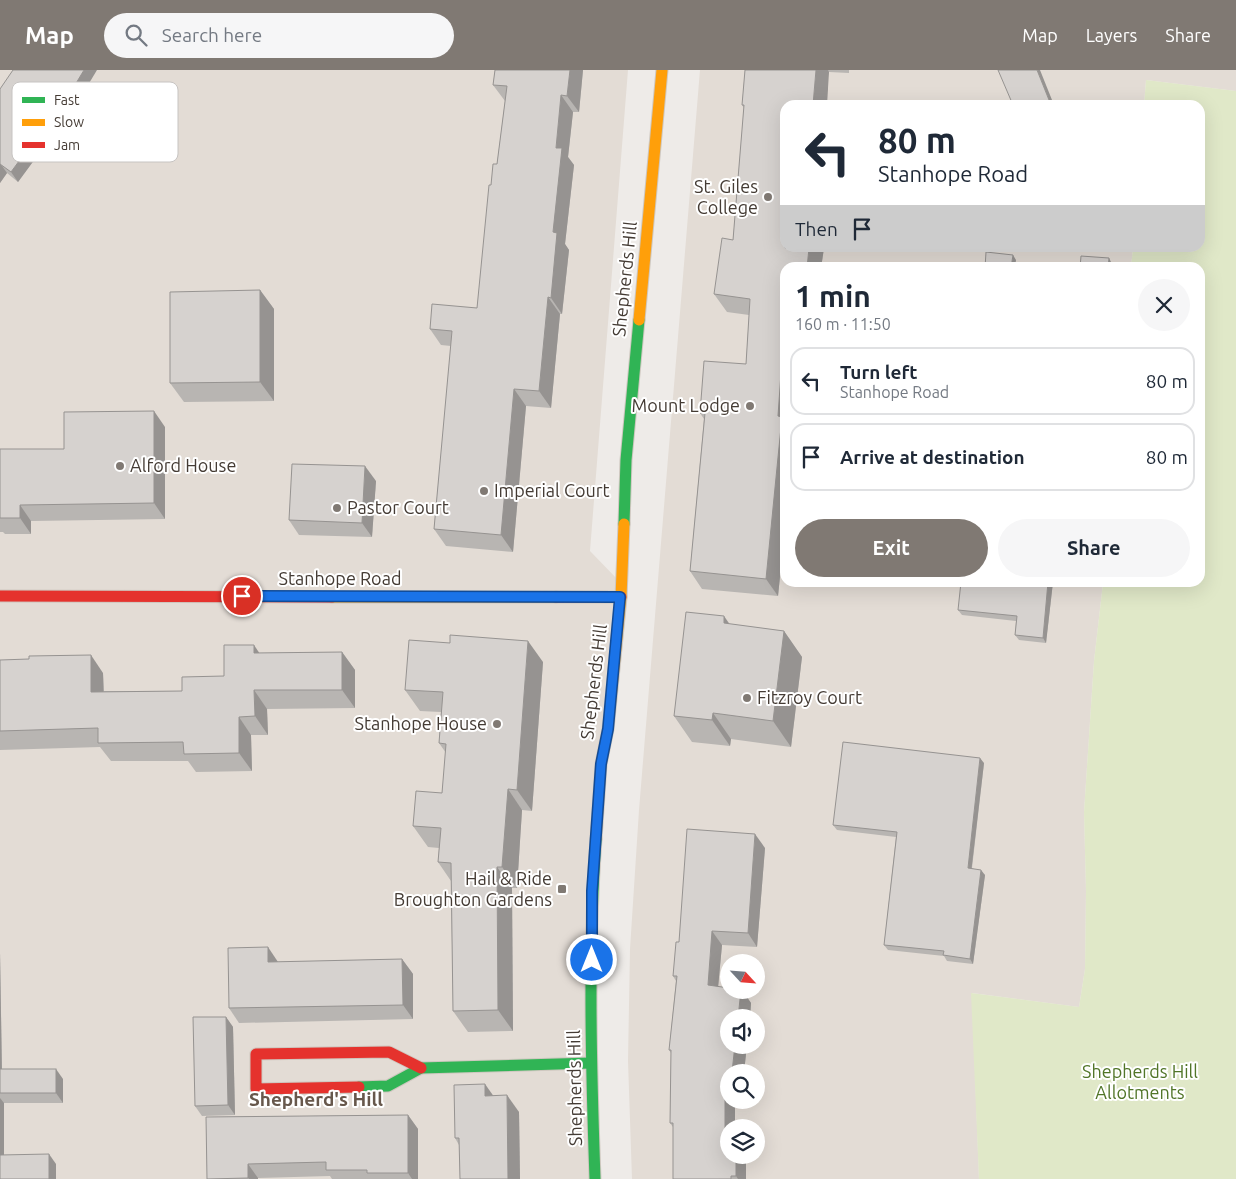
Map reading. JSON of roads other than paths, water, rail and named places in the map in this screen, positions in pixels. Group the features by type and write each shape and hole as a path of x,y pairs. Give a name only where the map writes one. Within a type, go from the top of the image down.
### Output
{"street":[{"name":"Shepherds Hill","path":"595,1179 591,1063 594,856 601,764 608,729 620,597 626,460 662,70"},
{"name":"Stanhope Road","path":"0,596 620,597"},
{"path":"421,1068 389,1052 256,1054 256,1089 388,1086 421,1068 591,1063"}],"place":[{"name":"St. Giles College","path":"768,197"},
{"name":"Mount Lodge","path":"750,406"},
{"name":"Alford House","path":"120,466"},
{"name":"Imperial Court","path":"484,491"},
{"name":"Pastor Court","path":"337,508"},
{"name":"Fitzroy Court","path":"747,698"},
{"name":"Stanhope House","path":"497,724"},
{"name":"Hail & Ride Broughton Gardens","path":"562,889"}],"district":[{"name":"Shepherd's Hill","path":"316,1099"}],"park label":[{"name":"Shepherds Hill Allotments","path":"1140,1082"}]}
